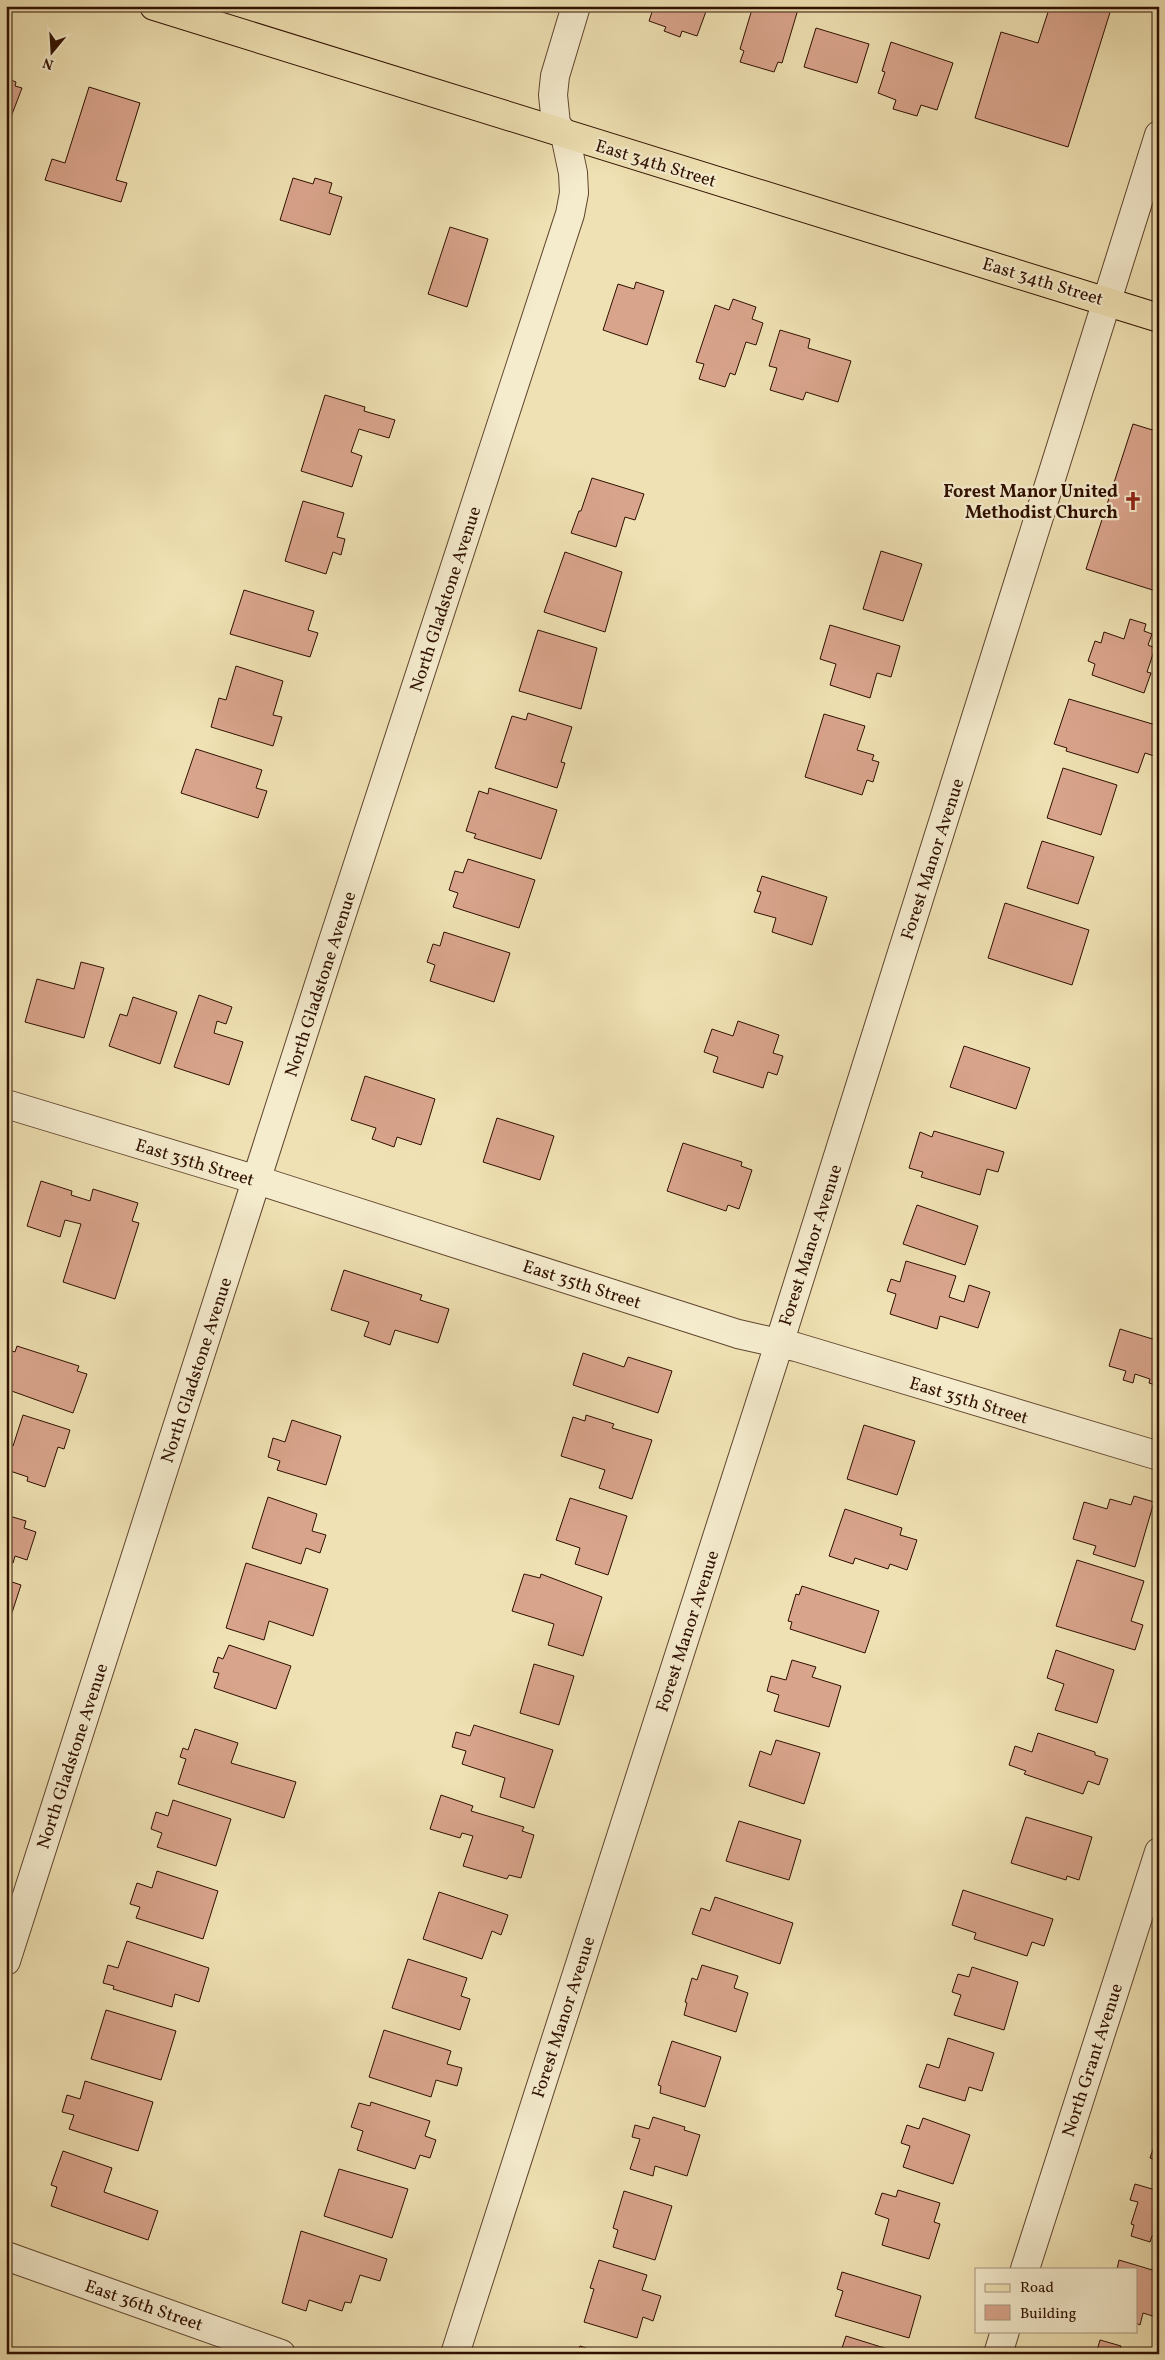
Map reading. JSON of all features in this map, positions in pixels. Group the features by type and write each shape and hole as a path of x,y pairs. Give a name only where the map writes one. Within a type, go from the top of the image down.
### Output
{"main road":[{"name":"East 34th Street","path":"154,6 1159,318"}],"street":[{"name":"North Gladstone Avenue","path":"6,1961 570,214 574,193 573,173 565,135 556,124 553,95 556,70 576,6"},
{"name":"Forest Manor Avenue","path":"455,2354 779,1344 1159,135"},
{"name":"East 35th Street","path":"6,1104 257,1180 738,1334 796,1347 1159,1456"},
{"name":"North Grant Avenue","path":"1025,2268 1159,1852"},
{"name":"East 36th Street","path":"6,2256 281,2354"},
{"path":"998,2354 1005,2332"}],"building":[{"path":"654,6 708,6 697,36 682,31 680,37 664,31 666,27 649,21"},
{"path":"753,6 799,6 782,63 778,62 774,72 740,62 744,51 740,49"},
{"path":"1050,6 1112,6 1068,147 975,118 1001,32 1038,43"},
{"path":"816,28 869,44 857,83 804,67"},
{"path":"891,42 953,63 937,110 921,105 917,116 893,109 896,100 878,93 885,72 882,71"},
{"path":"6,78 16,82 15,86 22,88 6,130"},
{"path":"89,87 140,103 116,180 127,183 121,202 45,180 52,159 65,163"},
{"path":"293,178 313,184 315,178 332,183 329,193 342,197 330,235 280,220"},
{"path":"450,227 488,239 467,307 428,294"},
{"path":"636,282 664,291 647,345 603,330 618,284 634,289"},
{"path":"733,299 756,307 752,319 763,323 756,345 746,342 735,375 730,373 725,387 699,379 704,364 696,362 715,305 729,310"},
{"path":"780,330 810,339 808,348 851,361 838,402 806,392 803,400 770,390 777,368 769,366"},
{"path":"325,395 365,407 364,411 395,420 389,438 359,429 351,452 362,456 352,487 301,471"},
{"name":"Forest Manor United Methodist Church","path":"1133,424 1159,432 1159,592 1086,569"},
{"path":"592,478 644,494 635,520 625,517 616,547 571,533"},
{"path":"303,501 344,513 337,537 345,539 341,555 333,552 326,574 285,561"},
{"path":"881,551 922,564 903,621 863,609"},
{"path":"565,552 622,572 605,632 544,612"},
{"path":"244,590 314,611 308,630 318,633 310,657 230,634"},
{"path":"1130,619 1146,624 1144,631 1152,634 1148,645 1155,648 1147,672 1151,673 1144,693 1092,675 1095,664 1088,661 1095,641 1101,643 1104,632 1124,639"},
{"path":"830,625 900,646 891,677 877,673 870,698 830,685 836,664 820,659"},
{"path":"538,630 597,648 581,709 519,691"},
{"path":"236,666 283,681 273,715 282,717 273,746 211,727 219,698 226,700"},
{"path":"1069,699 1159,726 1157,757 1145,753 1138,773 1066,751 1067,748 1054,744"},
{"path":"528,713 572,727 561,762 565,763 557,788 495,768 512,716 526,720"},
{"path":"824,714 865,726 857,750 874,755 872,760 879,762 873,782 867,780 862,795 805,777"},
{"path":"196,749 262,770 256,788 267,791 258,818 181,793"},
{"path":"1063,768 1117,785 1101,835 1047,818"},
{"path":"489,788 557,810 541,859 474,838 476,834 466,831 479,791 488,794"},
{"path":"1042,841 1094,857 1078,904 1027,888"},
{"path":"468,859 535,880 519,928 453,907 458,893 449,890 455,871 463,873"},
{"path":"762,876 827,897 812,945 772,932 776,918 754,912 761,892 757,891"},
{"path":"1005,903 1089,930 1072,985 988,958"},
{"path":"444,932 510,953 494,1002 430,981 435,965 427,962 433,944 440,946"},
{"path":"81,962 104,968 84,1038 25,1022 37,979 74,989"},
{"path":"199,995 232,1007 226,1024 217,1021 214,1033 243,1042 229,1085 174,1067"},
{"path":"133,997 177,1012 160,1064 109,1046 120,1014 127,1016"},
{"path":"738,1021 779,1035 773,1053 783,1056 777,1075 768,1072 763,1088 713,1072 718,1057 704,1052 712,1029 733,1036"},
{"path":"964,1046 1030,1068 1016,1109 950,1087"},
{"path":"365,1076 435,1099 421,1145 397,1137 394,1147 372,1139 376,1128 351,1120"},
{"path":"497,1118 554,1136 540,1180 483,1162"},
{"path":"934,1131 1004,1152 998,1172 987,1169 980,1195 921,1177 923,1172 909,1168 920,1132 932,1137"},
{"path":"683,1143 742,1162 741,1166 752,1170 739,1209 728,1205 726,1211 667,1191"},
{"path":"41,1181 72,1191 71,1195 90,1201 93,1189 138,1203 132,1221 139,1223 115,1299 63,1282 81,1224 65,1220 60,1237 27,1226"},
{"path":"917,1205 978,1226 965,1265 903,1244"},
{"path":"906,1261 956,1276 949,1297 964,1302 969,1285 990,1292 978,1328 940,1316 937,1329 890,1314 896,1294 887,1291 891,1279 900,1282"},
{"path":"344,1270 422,1295 420,1300 449,1309 438,1343 395,1330 390,1345 364,1336 369,1322 331,1310"},
{"path":"1120,1329 1159,1341 1159,1386 1149,1383 1150,1379 1135,1374 1133,1383 1123,1380 1126,1371 1109,1366"},
{"path":"17,1346 79,1366 77,1371 87,1374 73,1413 6,1389 6,1349 15,1352"},
{"path":"583,1353 624,1367 628,1357 672,1371 658,1413 573,1385"},
{"path":"23,1415 70,1430 64,1449 58,1447 45,1487 27,1481 28,1477 7,1470 6,1444 13,1446"},
{"path":"586,1415 614,1424 612,1428 652,1440 632,1499 599,1488 605,1470 561,1456 573,1417 585,1421"},
{"path":"292,1420 341,1436 326,1485 277,1470 280,1461 268,1457 273,1438 285,1442"},
{"path":"864,1425 915,1441 897,1495 847,1479"},
{"path":"1134,1496 1154,1502 1135,1567 1093,1554 1096,1546 1073,1539 1084,1502 1107,1509 1110,1499 1131,1505"},
{"path":"268,1497 317,1514 312,1531 326,1535 320,1553 306,1548 301,1564 252,1548"},
{"path":"570,1498 627,1516 608,1575 575,1564 580,1548 556,1540"},
{"path":"845,1509 902,1528 900,1535 917,1540 907,1570 890,1564 888,1569 855,1558 853,1564 829,1556"},
{"path":"6,1515 26,1521 24,1528 36,1532 27,1560 15,1556 13,1563 6,1560"},
{"path":"1077,1560 1144,1581 1131,1621 1143,1625 1135,1650 1056,1626"},
{"path":"246,1563 328,1589 313,1636 269,1621 264,1640 226,1628"},
{"path":"524,1574 540,1578 541,1574 602,1597 583,1656 548,1645 554,1624 512,1611"},
{"path":"6,1580 21,1585 6,1631"},
{"path":"802,1586 879,1611 865,1653 790,1629 792,1622 788,1621 796,1594 799,1595"},
{"path":"229,1645 291,1666 276,1709 214,1688 219,1673 213,1672 218,1657 223,1659"},
{"path":"1056,1650 1114,1670 1097,1723 1055,1710 1064,1684 1047,1678"},
{"path":"792,1660 816,1667 812,1677 841,1686 829,1727 774,1711 779,1695 767,1691 771,1676 786,1680"},
{"path":"534,1664 574,1676 559,1725 520,1713"},
{"path":"474,1725 553,1750 534,1808 500,1797 505,1778 462,1764 466,1751 452,1747 456,1732 470,1736"},
{"path":"195,1729 238,1743 231,1763 296,1782 284,1818 178,1784 186,1759 180,1757 183,1748 188,1750"},
{"path":"1038,1733 1095,1752 1095,1755 1108,1759 1099,1785 1088,1781 1083,1794 1024,1774 1026,1771 1009,1765 1015,1746 1032,1752"},
{"path":"776,1740 820,1753 804,1804 749,1786 760,1751 771,1755"},
{"path":"441,1795 473,1806 471,1811 524,1827 522,1831 534,1835 521,1878 509,1875 507,1879 463,1866 473,1836 462,1833 460,1838 430,1829"},
{"path":"173,1800 231,1819 216,1866 157,1847 162,1833 151,1829 156,1812 168,1816"},
{"path":"1026,1817 1092,1837 1079,1880 1067,1876 1066,1880 1011,1863"},
{"path":"739,1821 801,1840 789,1880 726,1861"},
{"path":"157,1871 218,1891 203,1939 136,1918 140,1907 130,1904 137,1883 152,1888"},
{"path":"963,1890 1053,1919 1044,1946 1032,1942 1027,1956 974,1939 976,1933 952,1925"},
{"path":"439,1892 508,1915 501,1935 492,1931 482,1959 423,1939"},
{"path":"715,1897 793,1923 780,1964 692,1934 701,1908 710,1911"},
{"path":"127,1941 209,1968 199,2002 175,1994 172,2007 113,1989 114,1986 103,1983 108,1965 118,1968"},
{"path":"408,1959 467,1978 461,1996 470,1999 460,2030 392,2008"},
{"path":"702,1965 738,1976 734,1988 748,1993 736,2032 684,2015 687,2003 685,2002 692,1978 697,1980"},
{"path":"972,1967 1018,1982 1004,2030 954,2015 961,1995 952,1992 958,1974 969,1977"},
{"path":"106,2010 176,2031 161,2080 91,2059"},
{"path":"384,2030 451,2051 447,2064 462,2068 457,2086 436,2080 431,2097 369,2077"},
{"path":"948,2038 994,2053 982,2091 969,2087 965,2101 919,2087 927,2064 939,2068"},
{"path":"672,2041 721,2057 705,2107 660,2093 661,2086 658,2085"},
{"path":"85,2081 153,2102 138,2151 69,2129 74,2115 62,2112 67,2095 80,2099"},
{"path":"371,2102 430,2121 425,2136 436,2140 430,2158 420,2155 415,2169 357,2150 363,2131 351,2127 359,2103 370,2106"},
{"path":"653,2117 685,2127 684,2130 700,2135 687,2176 655,2166 653,2176 630,2169 640,2139 632,2137 635,2125 649,2129"},
{"path":"923,2118 970,2135 953,2184 903,2167 910,2146 901,2143 907,2125 919,2129"},
{"path":"1159,2132 1159,2161 1150,2158"},
{"path":"63,2151 112,2168 104,2192 158,2211 148,2240 51,2206 57,2187 51,2185"},
{"path":"339,2169 408,2189 392,2238 324,2216"},
{"path":"1135,2184 1159,2191 1159,2238 1152,2236 1150,2242 1131,2236 1134,2225 1131,2224 1138,2202 1130,2200"},
{"path":"898,2190 940,2203 934,2222 940,2224 929,2259 882,2245 889,2219 875,2214 882,2193 896,2197"},
{"path":"624,2191 672,2206 655,2260 613,2247 618,2230 613,2228"},
{"path":"301,2231 387,2259 380,2281 360,2275 351,2303 345,2302 342,2311 309,2300 306,2311 282,2303"},
{"path":"599,2260 647,2275 642,2290 661,2296 653,2321 643,2317 637,2338 584,2322 594,2289 590,2288"},
{"path":"1119,2260 1159,2272 1159,2318 1143,2313 1140,2325 1138,2324 1138,2268 1117,2268"},
{"path":"842,2272 921,2296 909,2338 835,2316 843,2291 837,2289"},
{"path":"846,2336 894,2351 893,2354 840,2354"},
{"path":"1100,2340 1121,2346 1119,2354 1096,2354"},
{"path":"580,2346 604,2354 577,2354"},
{"path":"822,2349 838,2354 821,2354"}],"place":[{"name":"Forest Manor United Methodist Church","path":"1133,501"}]}
